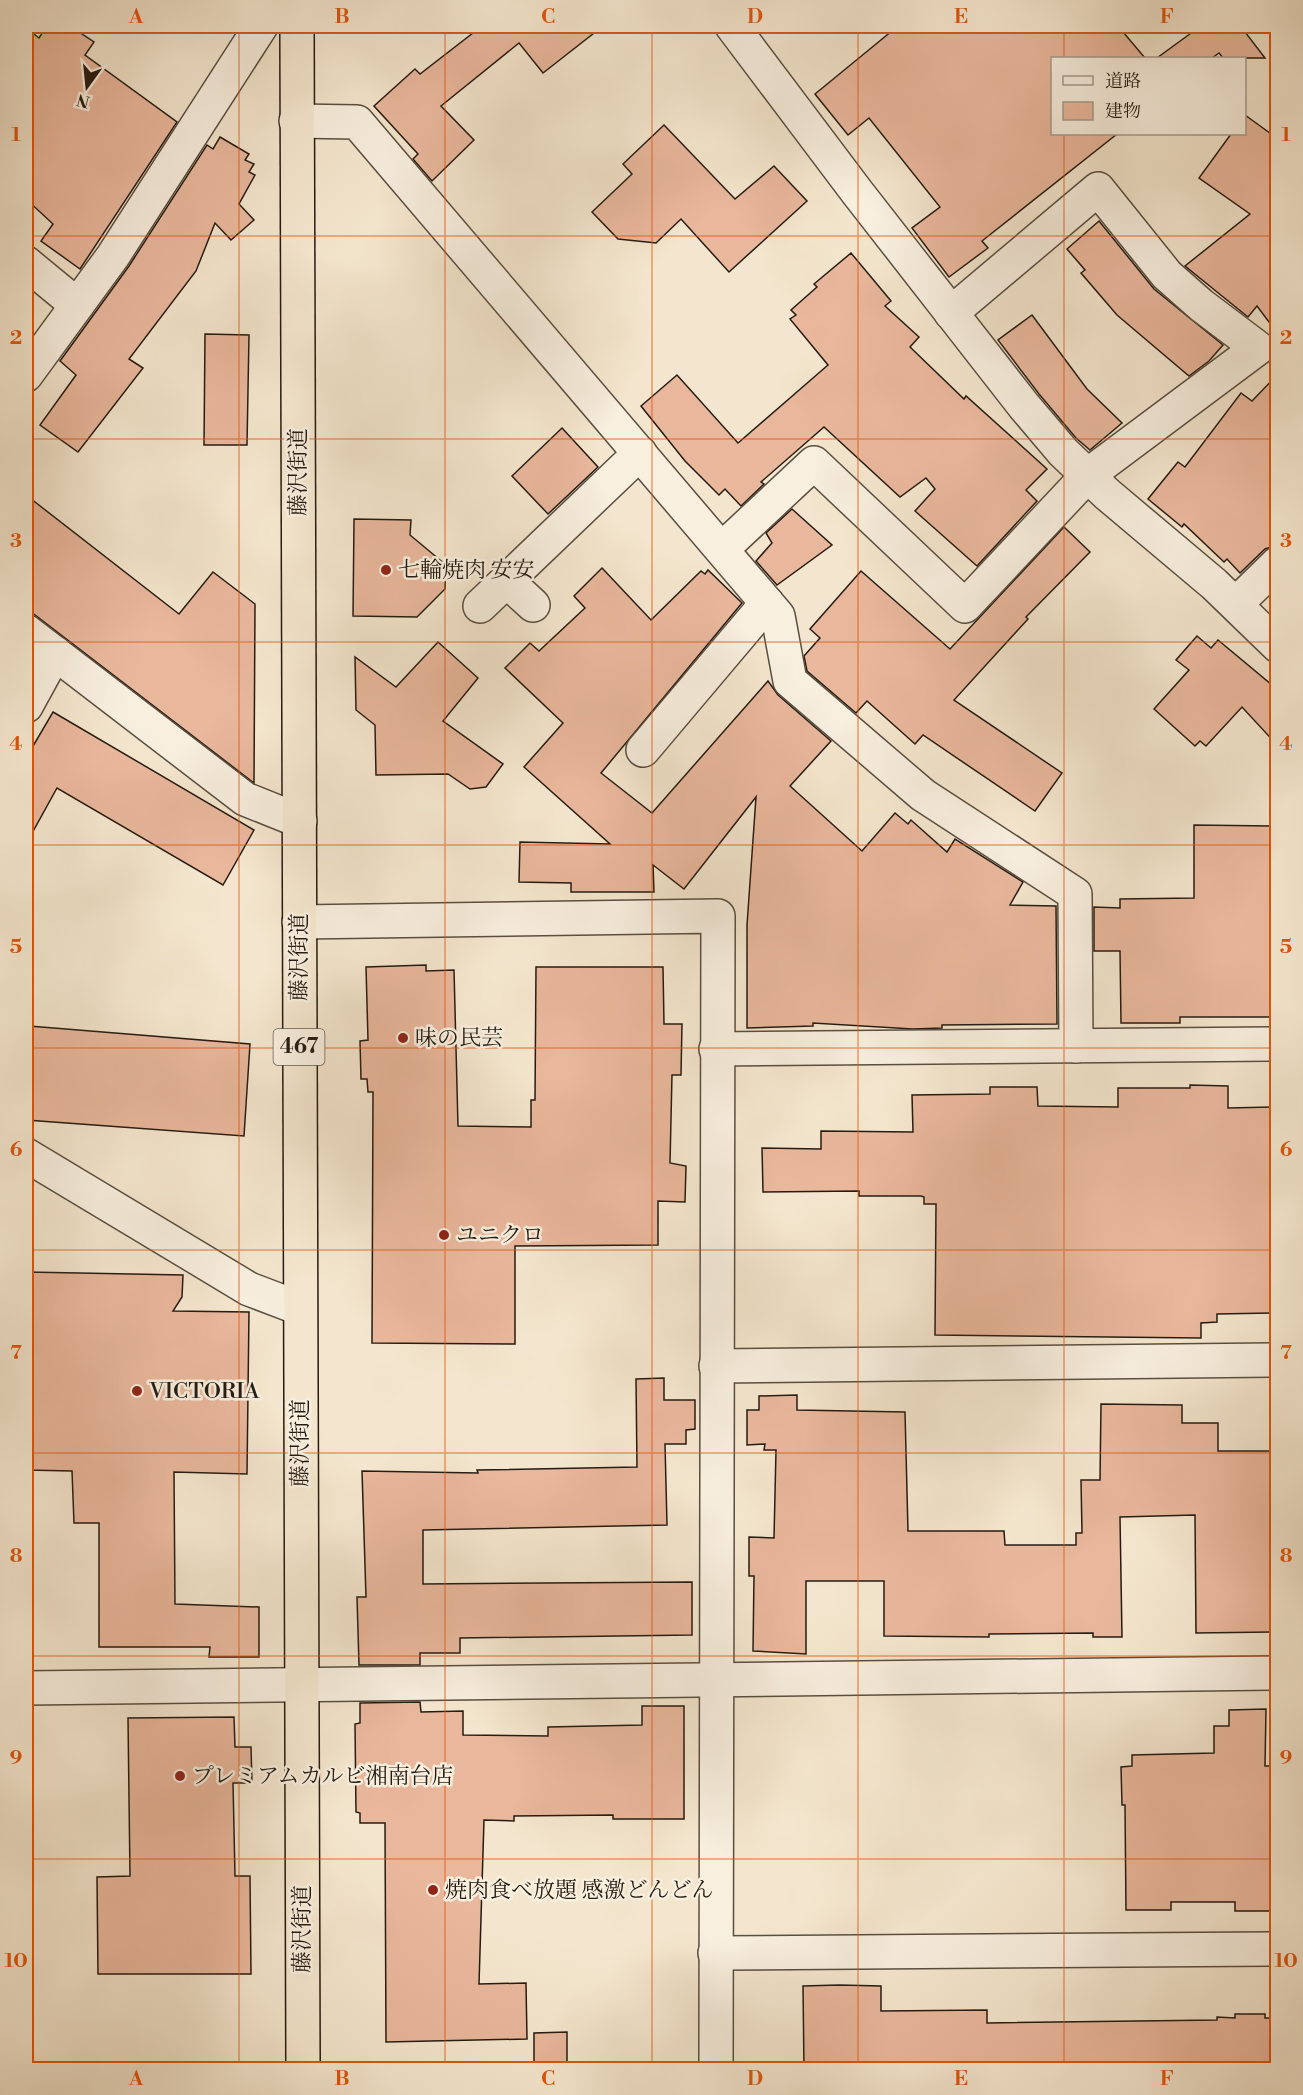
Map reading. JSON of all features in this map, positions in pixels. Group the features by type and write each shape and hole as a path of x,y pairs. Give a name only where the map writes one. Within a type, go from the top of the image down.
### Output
{"highway":[{"name":"藤沢街道","path":"297,26 303,2070"}],"street":[{"path":"26,375 113,256 261,26"},
{"path":"732,26 951,313 1063,452 1236,604 1278,646"},
{"path":"296,121 357,122 778,616 790,681 923,795 1074,894 1076,1046"},
{"path":"722,549 814,463 965,606 1088,476 1258,348 1201,305 1167,275 1098,189 951,313"},
{"path":"26,263 77,305"},
{"path":"480,606 640,453"},
{"path":"1236,604 1278,563"},
{"path":"507,581 532,605"},
{"path":"643,750 767,603"},
{"path":"26,631 245,799 300,820"},
{"path":"26,706 55,653"},
{"path":"299,922 718,916 716,2070"},
{"path":"716,1049 1278,1044"},
{"path":"26,1155 249,1289 299,1308"},
{"path":"716,1366 1278,1360"},
{"path":"26,1688 1278,1673"},
{"path":"715,1953 1278,1949"}],"building":[{"path":"47,26 70,26 94,42 85,55 177,122 80,269 41,241 53,224 26,199 26,28 39,38"},
{"path":"482,26 603,26 543,73 519,43 441,106 474,140 432,181 413,159 418,154 374,106 415,69 420,74"},
{"path":"898,26 1118,26 1144,57 1051,57 1051,135 1116,135 982,241 988,248 949,277 912,228 940,207 869,118 848,135 815,94"},
{"path":"1196,26 1253,26 1245,32 1265,58 1222,57 1219,53 1213,57 1158,57 1198,28"},
{"path":"1246,116 1278,139 1278,334 1257,306 1248,317 1185,266 1250,214 1199,178 1230,135 1246,135"},
{"path":"664,125 735,199 774,166 807,201 729,272 681,219 656,243 618,239 592,212 632,174 623,164"},
{"path":"220,137 249,154 245,160 254,164 249,172 255,175 239,204 254,220 231,240 215,223 196,271 129,359 143,368 78,452 40,425 76,375 60,361 129,266 207,145 213,149"},
{"path":"1099,221 1154,289 1223,345 1209,361 1189,376 1117,315 1081,273 1085,270 1067,249"},
{"path":"851,253 891,301 885,306 919,337 910,347 964,399 966,396 1047,469 1026,490 1037,501 977,566 915,511 935,489 926,478 900,497 824,427 761,482 764,484 741,506 725,489 719,495 685,461 641,406 677,375 738,443 828,365 790,319 796,315 791,310 817,287 814,284"},
{"path":"1032,315 1087,389 1122,423 1090,450 1076,438 1039,394 998,340"},
{"path":"205,334 249,335 247,445 204,445"},
{"path":"1278,374 1278,545 1265,549 1240,573 1227,559 1224,562 1184,524 1182,527 1148,499 1178,462 1185,467 1241,393 1252,401"},
{"path":"562,428 598,467 548,514 512,476"},
{"path":"26,495 179,614 213,572 255,604 254,783 26,608"},
{"path":"792,509 832,545 777,585 756,561 772,543 766,533"},
{"path":"354,519 411,520 410,535 446,565 445,589 417,617 353,616"},
{"path":"1064,527 1090,552 1026,617 1028,619 954,700 1062,773 1035,811 923,735 915,744 867,701 856,713 807,671 804,656 820,638 810,629 861,571 950,649"},
{"path":"602,568 651,620 701,571 705,574 708,570 742,603 601,773 652,813 768,681 778,695 831,741 790,786 862,851 895,813 908,824 911,820 947,852 955,839 1023,882 1010,905 1056,906 1057,1024 942,1025 942,1028 913,1029 813,1023 813,1026 747,1028 747,925 756,797 684,889 653,865 654,892 571,892 571,883 519,882 520,842 610,844 524,767 563,723 505,668 530,643 539,651 585,608 574,596"},
{"path":"1197,636 1211,648 1218,640 1278,690 1278,746 1242,707 1206,746 1200,741 1195,746 1154,709 1189,670 1176,660"},
{"path":"438,642 478,678 443,721 503,764 486,787 470,789 448,774 376,775 375,725 356,710 355,657 396,687"},
{"path":"53,712 254,830 223,885 57,788 26,844 26,758"},
{"path":"1194,825 1278,826 1278,1017 1180,1017 1180,1023 1121,1023 1120,951 1094,951 1094,907 1120,908 1120,899 1194,898"},
{"path":"426,965 426,971 454,970 458,1126 531,1127 531,1100 535,1100 536,967 663,967 664,1024 682,1024 681,1075 672,1075 670,1163 686,1166 685,1202 658,1201 658,1245 515,1246 515,1344 372,1343 373,1092 368,1092 367,1079 361,1079 360,1041 368,1040 366,967"},
{"path":"29,1026 250,1044 244,1136 26,1120"},
{"path":"1190,1085 1228,1086 1228,1108 1278,1107 1278,1313 1217,1314 1217,1322 1201,1323 1201,1338 935,1335 936,1204 924,1204 924,1197 921,1196 859,1196 859,1191 763,1192 762,1148 821,1149 821,1131 913,1132 912,1095 990,1094 990,1087 1037,1087 1038,1106 1118,1107 1118,1088 1190,1088"},
{"name":"VICTORIA","path":"26,1272 183,1275 182,1297 173,1311 249,1312 247,1474 174,1472 175,1604 259,1607 259,1657 209,1657 210,1647 99,1647 99,1523 74,1523 72,1471 26,1470"},
{"path":"664,1378 664,1400 695,1400 695,1429 686,1430 686,1444 665,1444 667,1525 423,1530 423,1584 692,1582 692,1635 460,1638 460,1653 420,1653 420,1665 359,1665 357,1597 366,1597 362,1471 478,1473 477,1470 637,1467 636,1379"},
{"path":"797,1395 797,1410 905,1412 908,1531 1004,1531 1005,1545 1076,1545 1076,1533 1082,1533 1081,1480 1100,1480 1101,1404 1182,1405 1182,1423 1218,1423 1218,1451 1278,1451 1278,1632 1196,1633 1195,1515 1120,1517 1122,1637 1093,1637 1093,1633 989,1634 989,1637 884,1636 884,1581 806,1581 806,1654 753,1651 754,1576 749,1576 749,1537 774,1538 776,1450 764,1450 765,1444 747,1445 747,1410 759,1410 759,1396"},
{"path":"420,1702 421,1712 463,1711 463,1735 548,1736 548,1727 642,1725 642,1706 684,1706 684,1819 613,1819 613,1815 514,1816 514,1821 484,1820 479,1984 526,1983 527,2039 386,2042 385,1823 360,1823 360,1813 356,1812 355,1724 360,1723 360,1703"},
{"path":"1266,1709 1265,1766 1278,1766 1278,1911 1235,1911 1235,1902 1171,1902 1171,1910 1126,1910 1125,1805 1122,1805 1121,1767 1132,1766 1132,1755 1214,1753 1214,1726 1229,1726 1229,1710"},
{"path":"234,1717 235,1747 251,1747 252,1783 233,1783 235,1876 250,1876 251,1974 98,1974 97,1877 130,1876 128,1718"},
{"path":"803,1986 881,1986 881,2011 987,2010 987,2023 1217,2020 1217,2017 1235,2018 1235,2014 1265,2014 1265,2018 1275,2018 1274,2070 1007,2070 1007,2064 875,2064 875,2070 804,2070"},
{"path":"567,2032 567,2070 534,2070 534,2033"}],"place":[{"name":"七輪焼肉 安安","path":"386,570"},
{"name":"味の民芸","path":"403,1038"},
{"name":"ユニクロ","path":"444,1235"},
{"name":"VICTORIA","path":"137,1391"},
{"name":"プレミアムカルビ湘南台店","path":"180,1776"},
{"name":"焼肉食べ放題 感激どんどん","path":"433,1890"}]}
